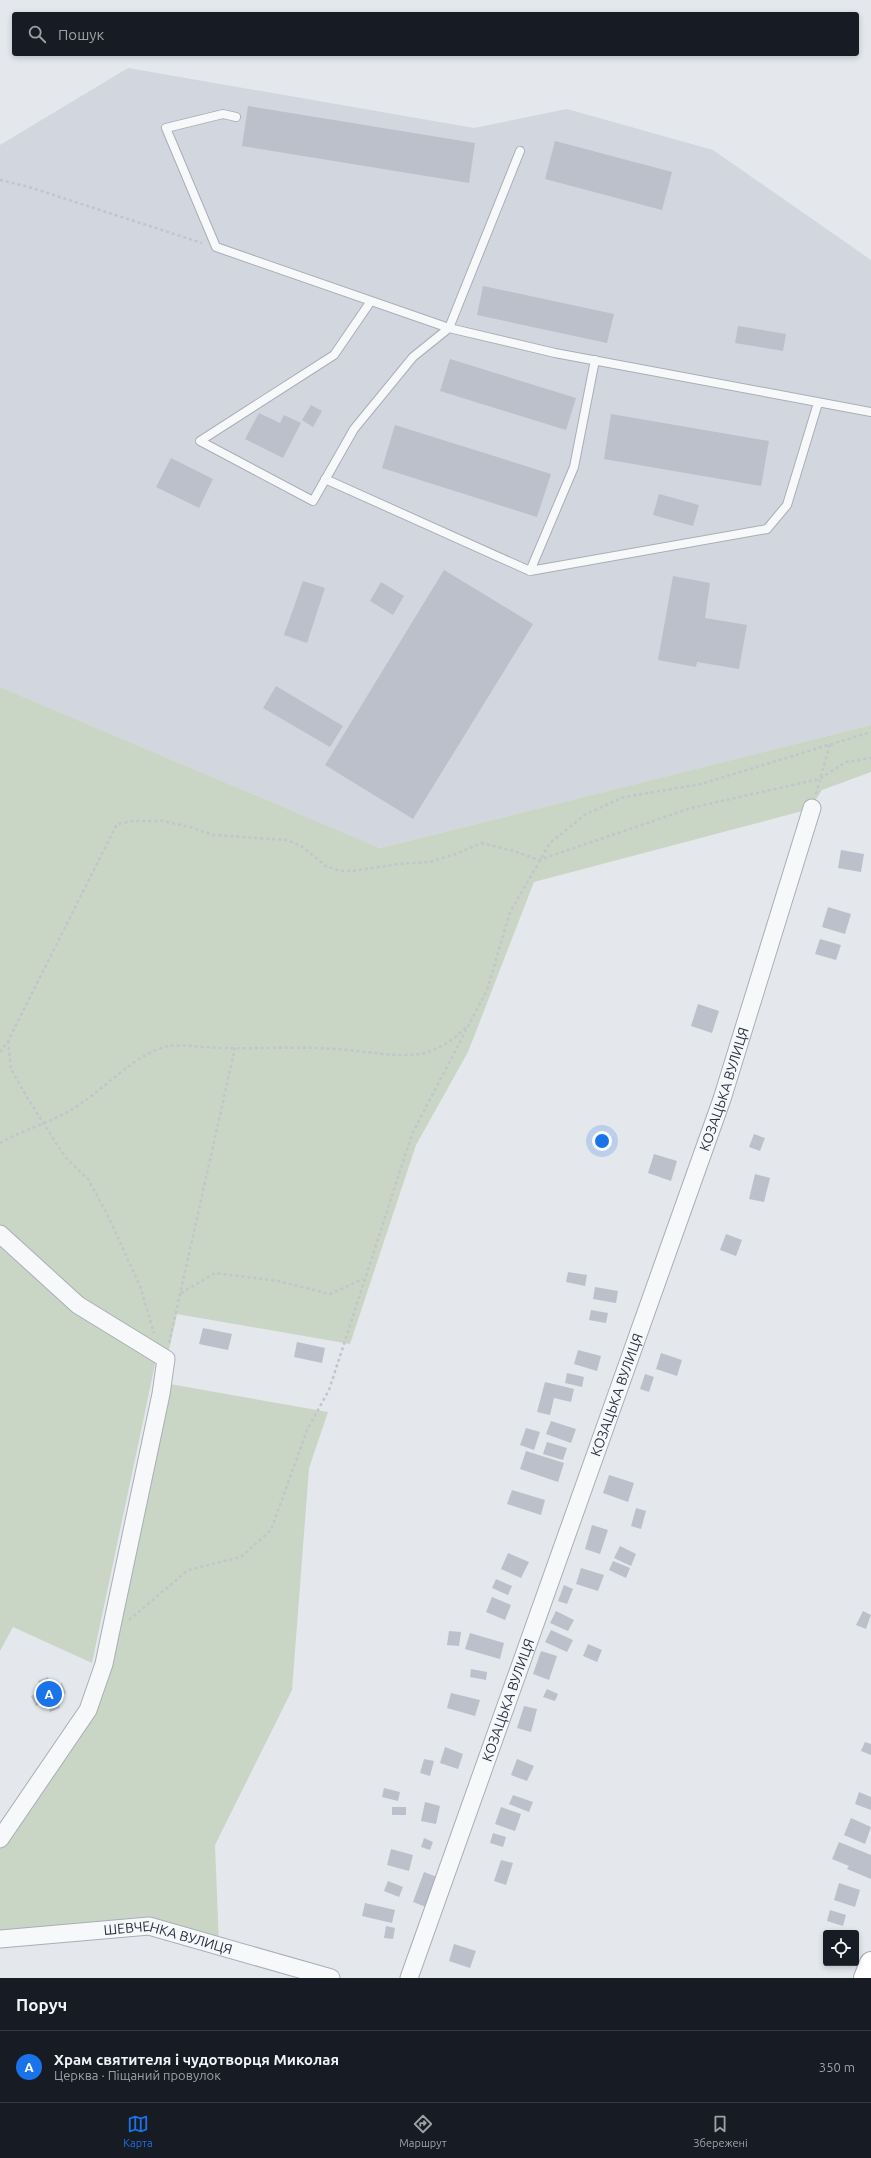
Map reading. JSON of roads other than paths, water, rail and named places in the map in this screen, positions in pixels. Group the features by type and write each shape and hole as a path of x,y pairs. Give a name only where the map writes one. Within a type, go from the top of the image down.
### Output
{"main road":[{"path":"865,1978 871,1963"}],"street":[{"name":"КОЗАЦЬКА ВУЛИЦЯ","path":"409,1978 722,1099 812,808"},
{"path":"0,1234 78,1305 166,1359 161,1394 104,1664 88,1710 0,1839"},
{"name":"ШЕВЧЕНКА ВУЛИЦЯ","path":"0,1939 149,1926 331,1978"}],"lane":[{"path":"236,117 223,114 166,128 216,247 449,328 555,353 871,412"},
{"path":"371,301 334,355 200,441 313,501 354,429 413,357 449,328 520,150"},
{"path":"530,571 574,467 595,360"},
{"path":"326,479 530,571 767,529 787,505 818,403"}],"place":[{"name":"Храм святителя і чудотворця Миколая","path":"49,1694"}]}
